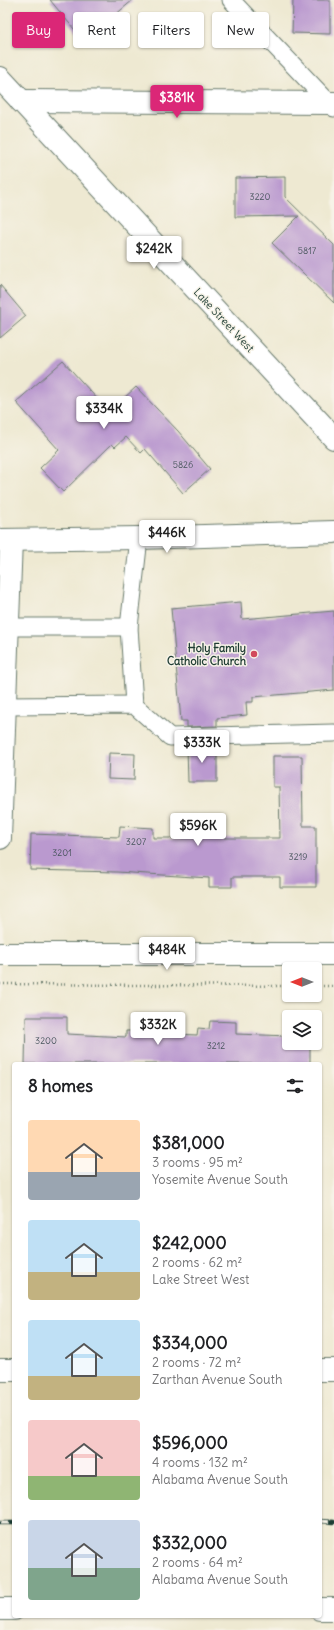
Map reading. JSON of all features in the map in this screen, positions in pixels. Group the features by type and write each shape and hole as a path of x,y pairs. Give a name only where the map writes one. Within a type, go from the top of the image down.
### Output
{"street":[{"name":"Lake Street West","path":"0,78 334,438"},
{"path":"21,101 332,104"},
{"path":"0,838 8,627 6,540 139,538 334,532"},
{"path":"0,954 334,954"},
{"path":"0,1370 12,1370"},
{"path":"322,1370 334,1370"},
{"path":"0,1609 12,1609"},
{"path":"322,1609 334,1609"}],"lane":[{"path":"231,0 332,104"},
{"path":"134,705 129,627 139,538"},
{"path":"8,627 129,627"},
{"path":"6,706 134,705 170,737 334,733"}],"path":[{"path":"0,984 282,986"},
{"path":"322,986 334,986"}],"building":[{"path":"50,0 133,0 119,12 73,12 73,28 65,18 65,12 60,12"},
{"path":"293,0 330,0 330,34 292,33"},
{"path":"285,177 285,197 334,245 334,303 272,243 299,216 235,217 235,178"},
{"path":"0,285 26,316 0,338"},
{"path":"63,361 109,412 136,387 178,431 210,469 183,493 145,449 141,453 126,437 115,447 112,444 63,492 40,468 59,450 16,402"},
{"name":"Holy Family Catholic Church","path":"241,602 242,619 334,611 334,690 253,697 253,702 246,702 247,715 217,718 217,726 187,727 187,721 181,721 171,608"},
{"path":"217,746 217,782 188,782 187,747"},
{"path":"109,753 135,754 134,780 108,779"},
{"path":"273,756 302,756 303,826 316,826 316,887 280,887 280,877 232,877 232,887 209,887 209,878 117,872 30,870 31,834 119,837 120,826 153,828 153,838 202,838 202,831 224,831 224,838 280,838 279,787 273,787"},
{"path":"26,1017 67,1017 67,1034 126,1037 126,1031 132,1031 132,1026 154,1028 153,1033 197,1035 198,1028 209,1029 210,1021 236,1022 236,1034 282,1036 282,1050 310,1050 310,1062 25,1062"}],"railway":[{"path":"322,1521 334,1522"},
{"path":"0,1523 12,1523"}],"place":[{"name":"Holy Family Catholic Church","path":"254,654"}]}
